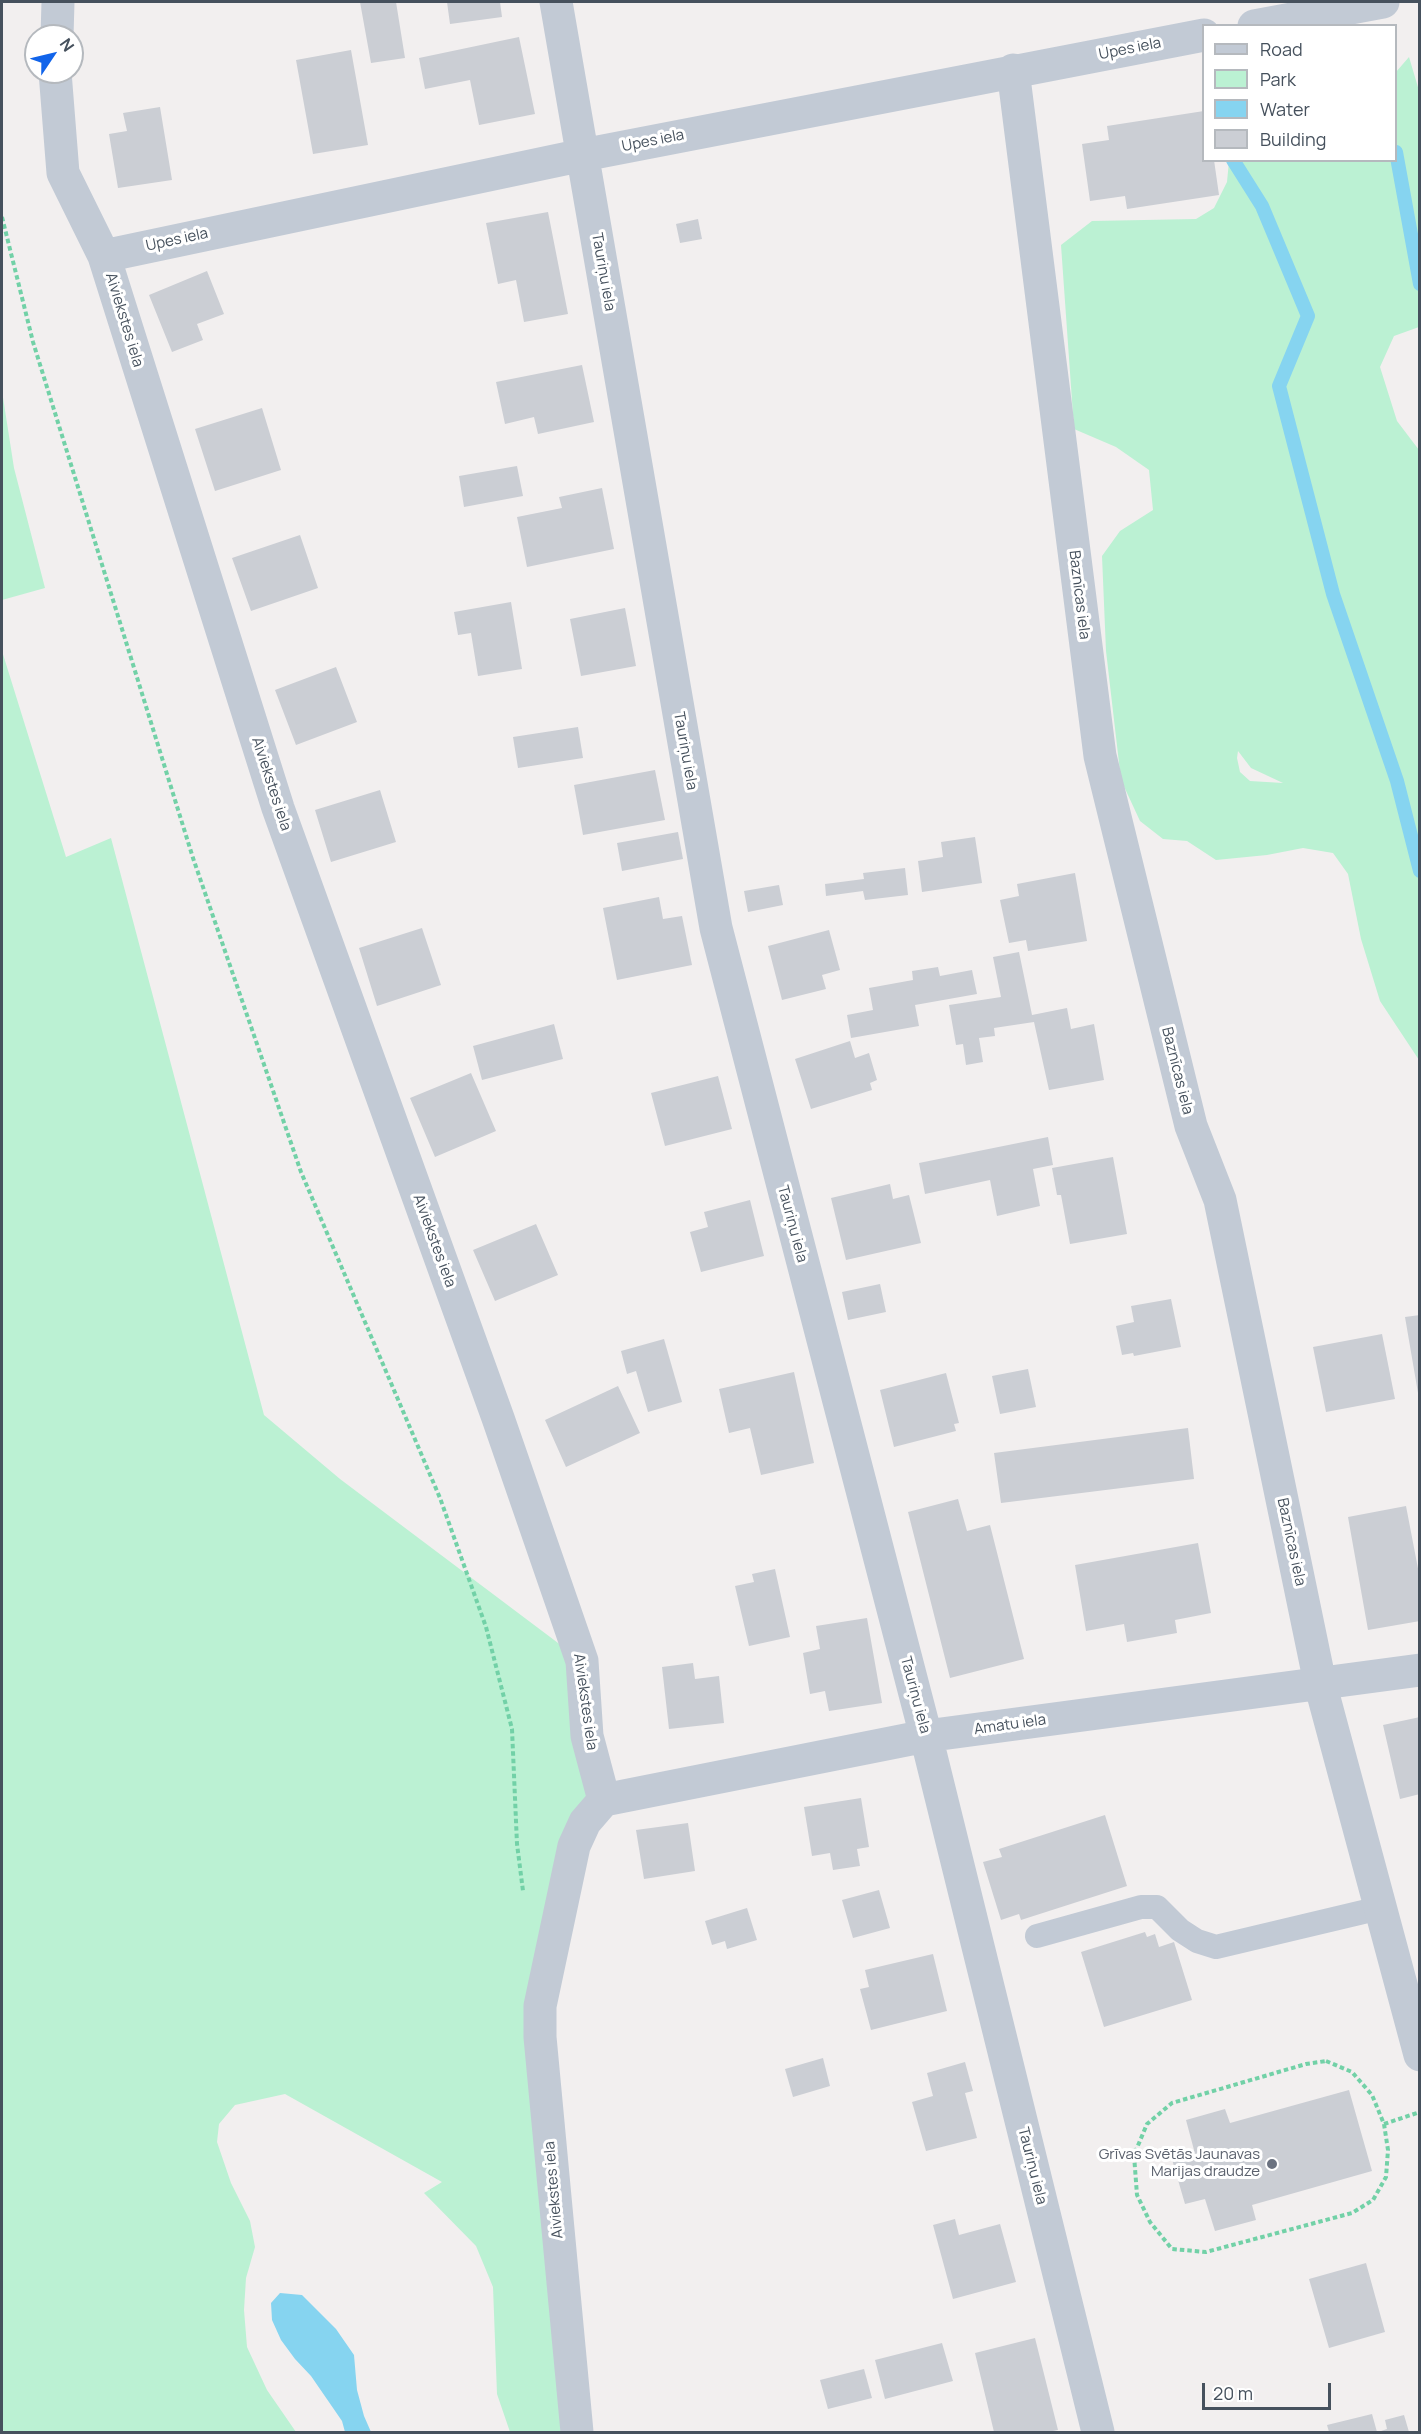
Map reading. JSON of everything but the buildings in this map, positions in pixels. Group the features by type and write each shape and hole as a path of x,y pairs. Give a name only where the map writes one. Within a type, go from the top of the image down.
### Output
{"street":[{"path":"57,24 58,2"},
{"name":"Tauriņu iela","path":"556,2 716,928 926,1736 1098,2433"},
{"path":"1265,24 1383,2"},
{"name":"Upes iela","path":"104,256 583,155 1202,35"},
{"name":"Baznīcas iela","path":"1013,70 1100,756 1191,1126 1221,1200 1320,1683 1419,2055"},
{"name":"Aiviekstes iela","path":"55,84 63,173 104,256 278,808 494,1407 582,1661 587,1736 604,1800 585,1822 574,1846 540,2006 540,2037 577,2433"},
{"name":"Amatu iela","path":"604,1800 926,1736 1419,1670"}],"lane":[{"path":"1037,1936 1141,1907 1157,1907 1180,1930 1197,1941 1216,1947 1380,1908"}],"path":[{"path":"2,217 33,342 193,858 301,1172 440,1498 486,1627 512,1729 517,1844 524,1897"},
{"path":"1326,2061 1352,2072 1372,2095 1383,2124 1388,2150 1386,2177 1373,2200 1352,2213 1206,2252 1172,2249 1149,2222 1137,2195 1134,2155 1147,2124 1172,2103 1239,2083 1306,2064 1326,2061"},
{"path":"1383,2124 1419,2112"}],"green space":[{"path":"1409,57 1420,94 1419,327 1394,336 1380,367 1397,421 1419,450 1419,1060 1380,1001 1361,939 1348,874 1333,853 1303,848 1267,855 1216,860 1187,841 1163,839 1140,821 1121,780 1106,651 1102,556 1120,531 1153,510 1149,470 1116,447 1074,429 1061,245 1092,221 1196,219 1214,208 1227,182 1229,162 1397,162 1397,71","holes":["1238,751 1251,768 1283,783 1250,781 1240,772"]},
{"path":"2,391 14,468 45,588 2,600"},
{"path":"2,651 66,857 111,838 264,1415 340,1479 582,1661 604,1800 540,2006 577,2432 510,2432 497,2394 493,2287 476,2246 424,2193 442,2182 285,2094 235,2105 219,2124 217,2142 231,2183 250,2221 255,2247 246,2278 244,2310 247,2347 267,2390 296,2432 2,2432"}],"water":[{"path":"280,2293 302,2295 336,2329 354,2355 357,2390 371,2432 345,2432 342,2421 311,2376 281,2340 272,2320 271,2303"}],"waterway":[{"path":"1397,158 1420,284"},
{"path":"1234,162 1262,206 1308,316 1279,386 1333,594 1397,781 1420,871"}],"place":[{"name":"Grīvas Svētās Jaunavas Marijas draudze","path":"1272,2164"}]}
